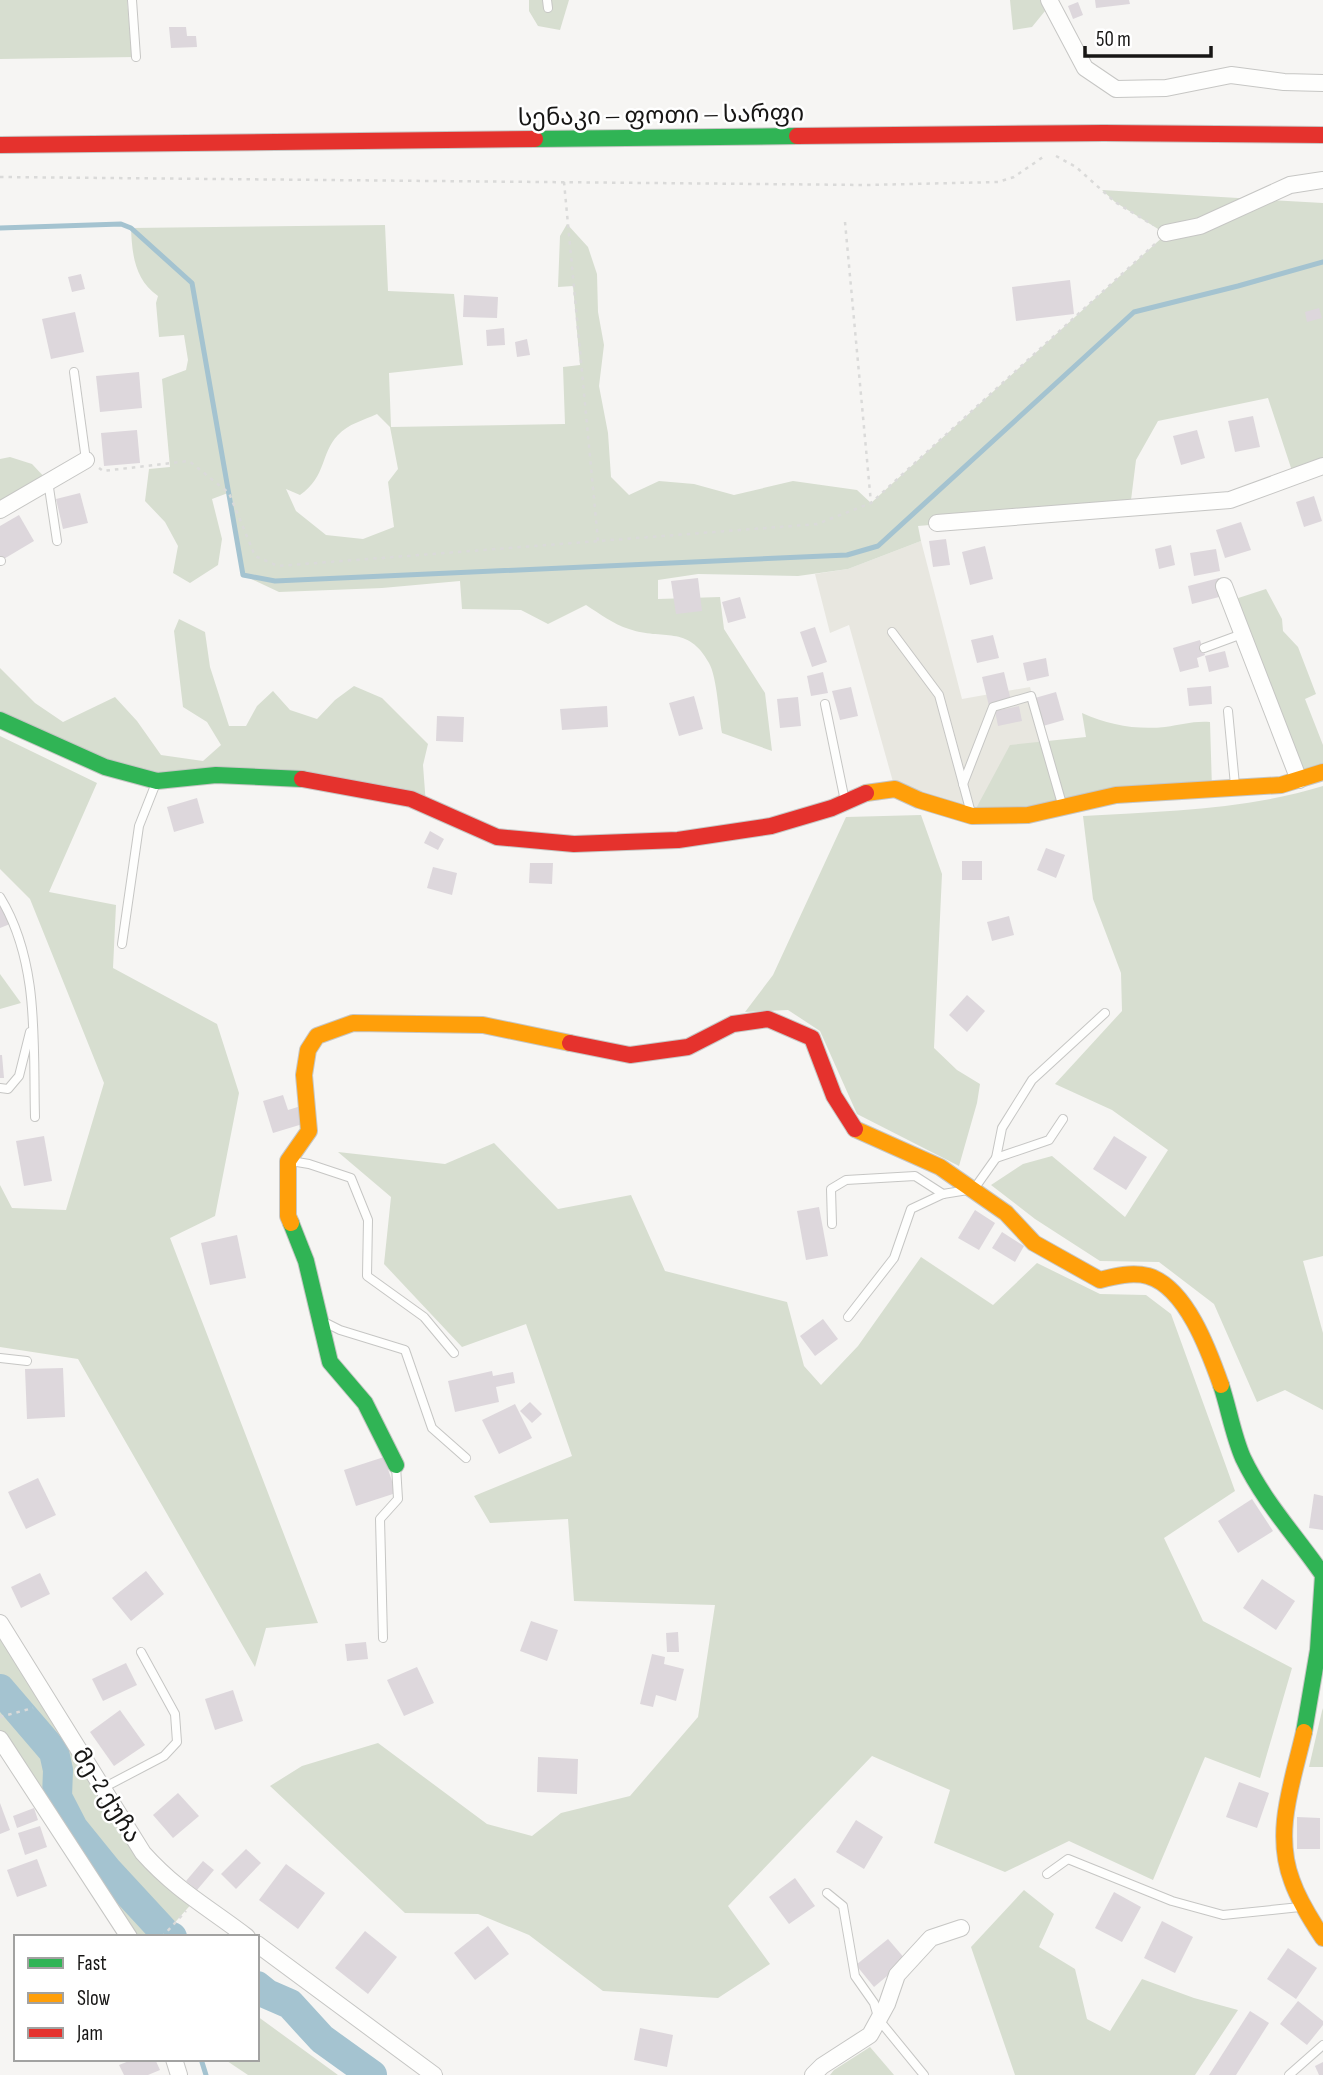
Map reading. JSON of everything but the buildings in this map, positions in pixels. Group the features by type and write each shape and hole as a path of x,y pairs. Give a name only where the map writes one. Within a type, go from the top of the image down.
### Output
{"main road":[{"name":"სენაკი — ფოთი — სარფი","path":"0,145 1104,133 1323,135"},
{"path":"0,720 105,767 157,780 216,775 306,779 411,799 497,837 574,844 678,840 771,826 867,793 895,789 919,800 972,816 1028,815 1116,795 1281,785 1323,772"},
{"path":"396,1465 365,1403 330,1362 306,1261 288,1216 288,1161 309,1131 304,1075 308,1050 317,1036 354,1023 483,1025 631,1055 688,1046 733,1024 768,1020 812,1038 834,1096 853,1128 940,1167 1006,1213 1034,1243 1076,1268 1100,1280 1119,1274 1145,1275 1161,1282 1196,1325 1208,1350 1238,1446 1265,1497 1288,1532 1323,1575 1318,1653 1307,1721 1286,1814 1284,1838 1286,1862 1303,1907 1323,1938"}],"street":[{"path":"1049,0 1085,68 1116,89 1166,88 1231,75 1284,82 1323,83"},
{"path":"1166,233 1200,226 1290,186 1323,180"},
{"path":"0,510 86,460"},
{"path":"937,523 1230,500 1323,466"},
{"path":"1224,586 1299,780"},
{"name":"მე-2 ქუჩა","path":"0,1623 143,1853 163,1875 194,1901 244,1935"},
{"path":"0,1740 128,1935"},
{"path":"813,2075 822,2066 870,2035 897,1975 931,1938 961,1928"},
{"path":"259,1945 434,2075"}],"lane":[{"path":"132,0 136,57"},
{"path":"74,372 86,460"},
{"path":"48,481 57,541"},
{"path":"892,632 939,695 972,816"},
{"path":"1204,648 1242,634"},
{"path":"963,784 993,707 1031,696 1063,807"},
{"path":"825,704 845,802"},
{"path":"1228,711 1236,788"},
{"path":"122,944 139,826 157,780"},
{"path":"0,897 13,918 32,989 36,1117"},
{"path":"848,1317 894,1258 911,1209 943,1195 974,1189 996,1158 1002,1128 1032,1080 1105,1013"},
{"path":"0,1088 8,1089 19,1076 33,1020"},
{"path":"996,1158 1049,1140 1063,1119"},
{"path":"288,1161 309,1164 351,1178 368,1220 368,1276 424,1317 454,1353"},
{"path":"832,1224 831,1189 846,1181 915,1176 943,1195"},
{"path":"320,1320 340,1330 405,1350 432,1428 466,1458"},
{"path":"0,1358 27,1361"},
{"path":"383,1638 380,1518 398,1499 396,1465"},
{"path":"103,1788 164,1756 177,1742 175,1714 141,1653"},
{"path":"1047,1874 1068,1858 1172,1901 1223,1915 1303,1907"},
{"path":"827,1894 843,1906 855,1976 874,2003 879,2020 924,2075"},
{"path":"1289,2075 1323,2045"}],"path":[{"path":"0,177 867,185 998,182 1014,177 1041,158 1053,155 1076,167 1115,202 1166,233 870,503 817,524 278,566 254,555 229,493 189,461 103,471 86,460"},
{"path":"564,182 598,541"},
{"path":"845,222 870,503"},
{"path":"0,1717 32,1708"},
{"path":"164,1935 175,1923"}],"shaded area":[{"path":"0,0 127,0 132,54 136,57 0,59"},
{"path":"529,0 569,0 560,30 538,26 529,11"},
{"path":"1010,0 1040,0 1045,11 1032,27 1013,30"},
{"path":"1102,190 1323,203 1323,466 1294,477 1268,398 1158,421 1136,460 1130,508 918,526 921,541 848,569 798,576 698,574 658,580 658,599 720,597 724,629 765,693 772,751 722,733 712,669 701,651 683,638 629,629 612,622 586,605 548,624 521,610 462,609 460,581 382,588 279,592 243,575 228,493 212,499 222,539 218,565 190,583 173,573 178,546 165,522 145,501 149,469 170,467 162,379 186,370 188,360 184,335 159,337 156,303 158,296 144,282 136,266 131,228 385,225 388,291 454,294 463,365 389,373 391,427 565,424 563,367 580,365 573,286 558,287 560,236 567,224 588,247 597,274 598,312 604,345 599,386 608,433 611,477 629,495 659,481 694,484 734,495 793,481 857,490 871,503 1166,234 1115,202","holes":["377,414 390,427 398,469 388,482 394,527 363,539 326,535 296,511 286,489 300,495 309,488 319,473 332,442 342,431"]},
{"path":"10,457 32,464 48,481 0,510 0,459"},
{"path":"921,541 962,699 1030,687 1045,743 972,816 895,789 849,625 830,633 815,574 848,569"},
{"path":"1266,589 1282,619 1283,631 1298,647 1316,694 1305,699 1323,745 1323,772 1299,780 1229,601"},
{"path":"179,619 205,632 210,667 229,726 246,726 257,706 273,691 290,710 317,719 335,700 354,686 382,698 428,744 423,765 426,805 306,779 157,781 0,720 0,668 35,703 63,722 115,697 137,721 161,755 203,761 221,745 207,722 183,707 174,631"},
{"path":"1082,713 1102,721 1133,727 1154,728 1210,722 1212,789 972,816 1010,745 1086,737"},
{"path":"0,736 97,783 49,892 116,905 113,968 217,1024 239,1093 215,1216 170,1238 318,1623 266,1628 255,1667 78,1359 0,1347 0,1185 12,1208 66,1210 104,1083 30,899 0,869"},
{"path":"1323,786 1323,1256 1303,1261 1323,1333 1323,1410 1285,1390 1257,1402 1214,1304 1159,1262 1100,1261 1035,1219 991,1185 1023,1164 1052,1156 1125,1217 1168,1150 1112,1110 1055,1084 1122,1011 1121,973 1093,899 1083,816 1234,805"},
{"path":"921,815 942,874 934,1048 957,1070 980,1084 959,1166 857,1114 820,1031 788,1010 745,1012 773,975 846,817"},
{"path":"0,974 21,1003 0,1009"},
{"path":"494,1143 558,1209 631,1195 665,1271 787,1302 804,1366 821,1385 858,1346 921,1257 993,1305 1037,1263 1100,1294 1146,1295 1171,1314 1235,1491 1164,1538 1203,1621 1292,1668 1260,1778 1205,1757 1153,1880 1069,1841 1005,1872 934,1843 950,1790 872,1756 728,1906 770,1964 718,1998 603,1991 529,1935 478,1914 405,1913 270,1786 302,1766 378,1743 487,1824 532,1836 561,1813 630,1796 698,1717 715,1605 574,1601 568,1519 490,1523 474,1496 572,1456 526,1324 462,1347 384,1264 391,1197 338,1152 445,1164"},
{"path":"0,1623 127,1825 194,1901 164,1935 128,1935 0,1739"},
{"path":"1323,1708 1323,1767 1309,1767 1322,1711"},
{"path":"1024,1890 1054,1914 1039,1947 1075,1969 1087,2019 1110,2031 1142,1979 1194,1998 1238,2010 1195,2075 1015,2075 971,1947"},
{"path":"259,2017 338,2075 248,2075 227,2061 259,2061"},
{"path":"870,2047 894,2075 830,2075 834,2070"}],"waterway":[{"path":"0,228 121,224 131,228 192,283 243,575 275,581 847,555 878,546 1134,312 1323,262"},
{"path":"0,1689 54,1752 58,1770 57,1797 73,1828 107,1870 167,1935"},
{"path":"259,1988 290,2004 322,2039 372,2075"},
{"path":"202,2061 206,2075"}],"traffic: fast":[{"path":"535,139 797,136"},
{"path":"0,720 105,767 157,781 216,775 302,779"},
{"path":"291,1223 306,1261 330,1362 365,1403 396,1465"},
{"path":"1221,1385 1243,1458 1251,1474 1323,1575 1318,1650 1304,1732"}],"traffic: slow":[{"path":"866,793 895,789 919,800 972,816 1028,815 1116,795 1281,785 1323,772"},
{"path":"291,1223 288,1216 288,1161 309,1131 304,1075 308,1050 317,1036 353,1023 483,1025 570,1043"},
{"path":"855,1129 940,1167 1006,1213 1034,1243 1100,1280 1136,1274 1162,1282 1185,1306 1203,1338 1221,1385"},
{"path":"1304,1732 1290,1788 1284,1844 1295,1888 1323,1938"}],"traffic: jam":[{"path":"797,136 1104,133 1323,135"},
{"path":"0,145 535,139"},
{"path":"302,779 411,799 497,837 574,844 678,840 771,826 832,808 866,793"},
{"path":"570,1043 630,1055 688,1047 733,1024 768,1019 812,1038 834,1096 855,1129"}]}
